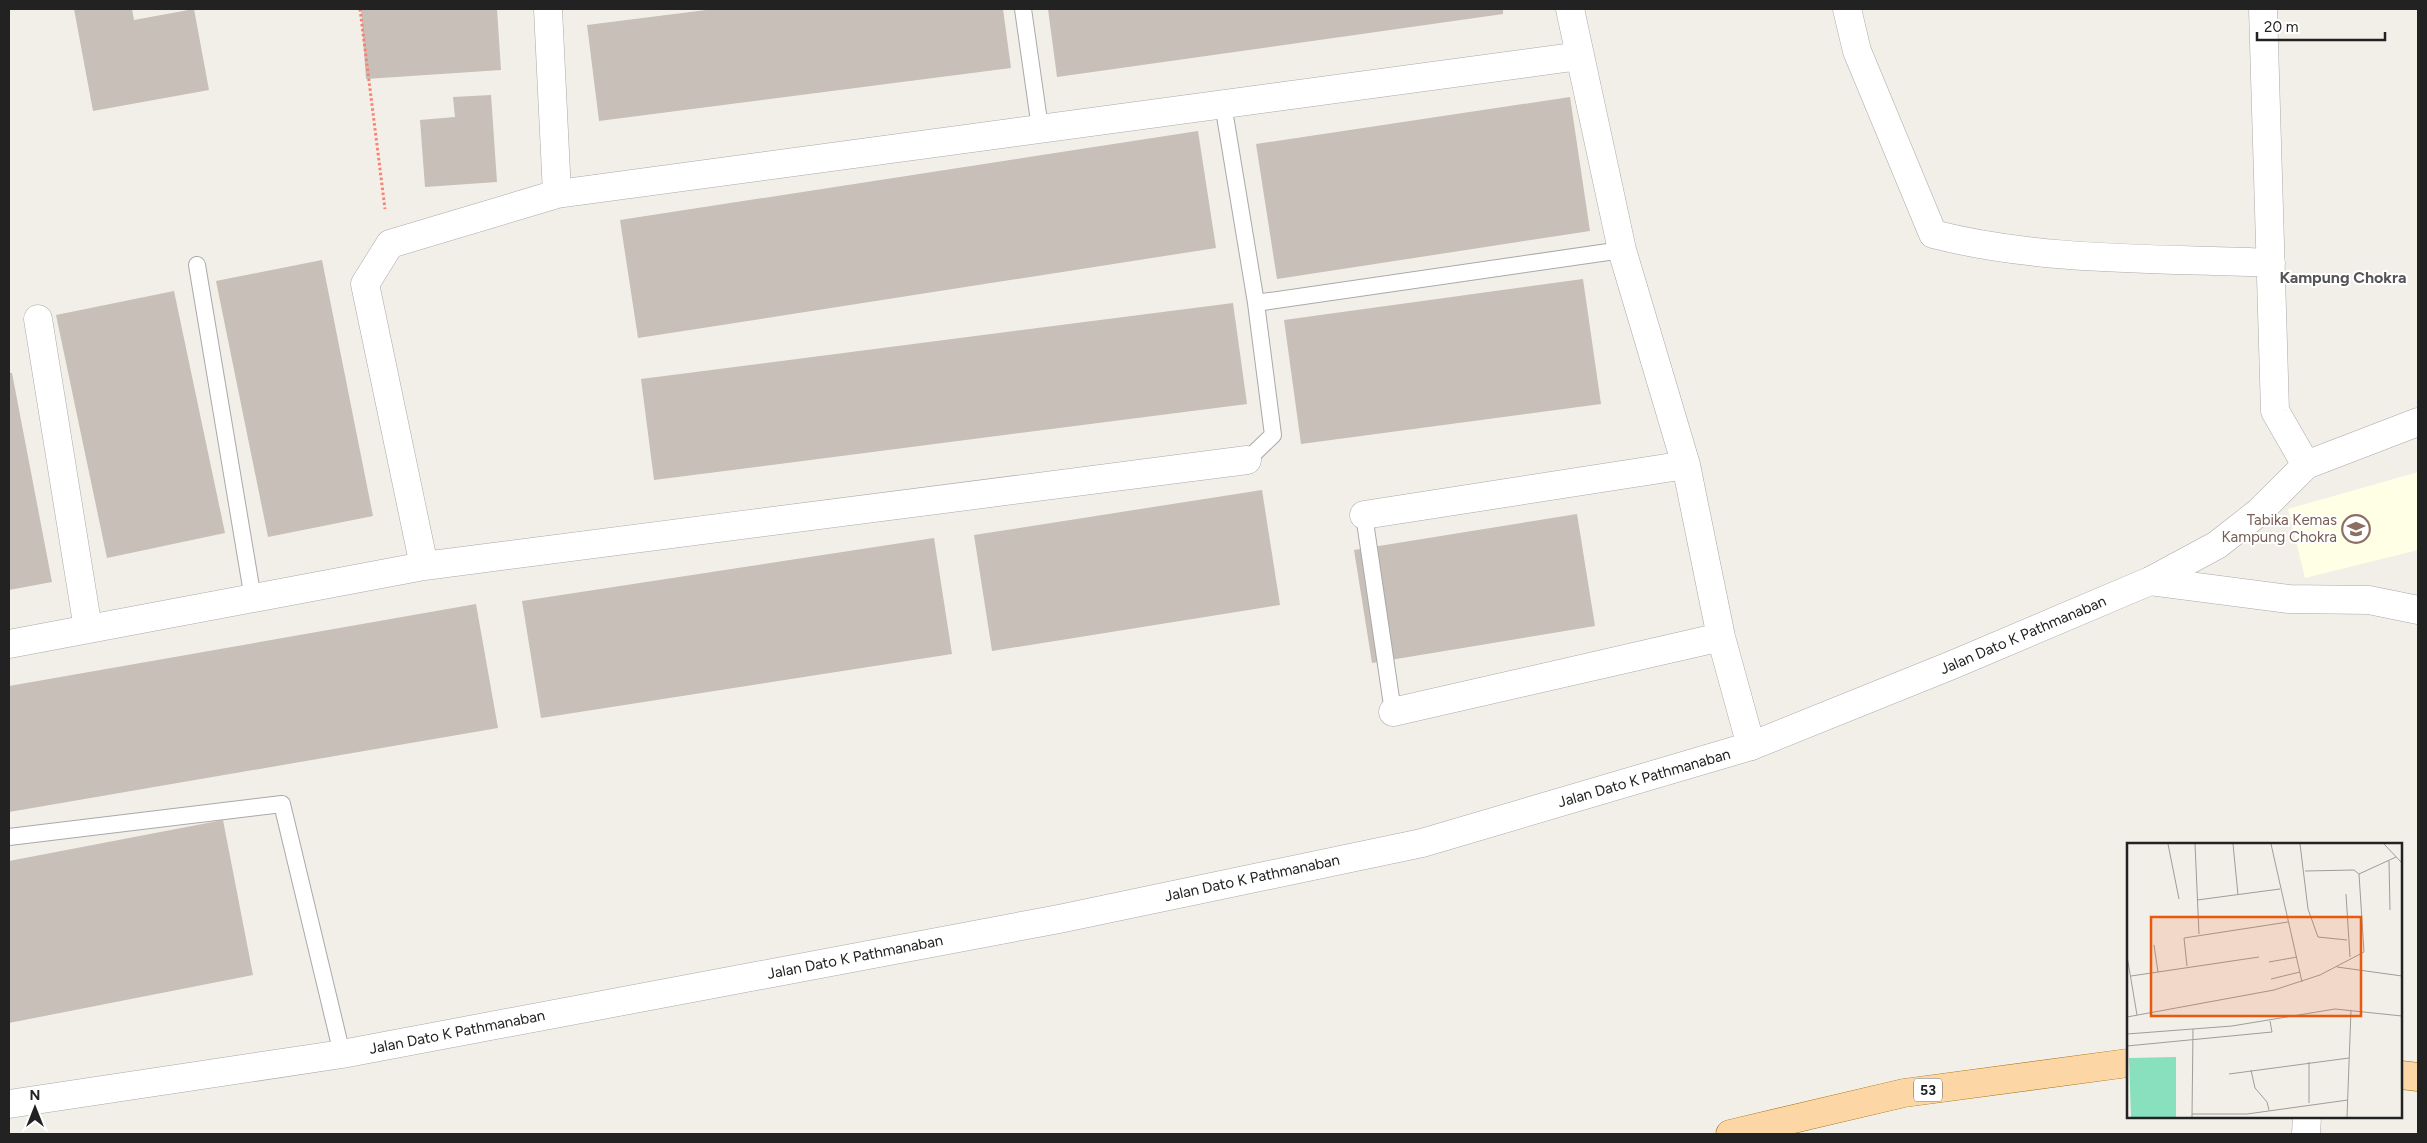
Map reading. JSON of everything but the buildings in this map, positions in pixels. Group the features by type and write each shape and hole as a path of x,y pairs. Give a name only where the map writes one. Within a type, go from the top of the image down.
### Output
{"main road":[{"name":"53","path":"1730,1134 1904,1093 2127,1062"},
{"path":"2402,1076 2418,1077"}],"street":[{"path":"548,9 557,194"},
{"path":"1570,9 1622,250 1686,465 1721,637 1751,746"},
{"path":"1847,9 1857,51 1933,234 1968,243 2071,255 2271,263"},
{"path":"2262,9 2275,411 2306,465"},
{"path":"424,566 365,284 390,244 557,194 1580,56"},
{"path":"38,319 88,629"},
{"name":"Jalan Dato K Pathmanaban","path":"9,1104 342,1054 1059,919 1422,843 1751,746 2150,581 2217,545 2259,512 2306,465 2418,422"},
{"path":"9,644 424,566 1247,460"},
{"path":"1364,515 1686,465"},
{"path":"2150,581 2289,599 2369,600 2418,610"},
{"path":"1393,712 1721,637"},
{"path":"2306,1134 2307,1118"}],"lane":[{"path":"1023,9 1040,128"},
{"path":"1223,104 1256,302 1273,435 1247,460"},
{"path":"1256,302 1622,250"},
{"path":"197,265 253,599"},
{"path":"1364,515 1393,712"},
{"path":"9,837 282,804 342,1054"}],"path":[{"path":"360,9 390,244"}],"shaded area":[{"name":"Tabika Kemas Kampung Chokra","path":"2418,472 2418,550 2305,578 2288,509"}],"place":[{"name":"Tabika Kemas Kampung Chokra","path":"2356,529"}],"district":[{"name":"Kampung Chokra","path":"2343,277"}]}
